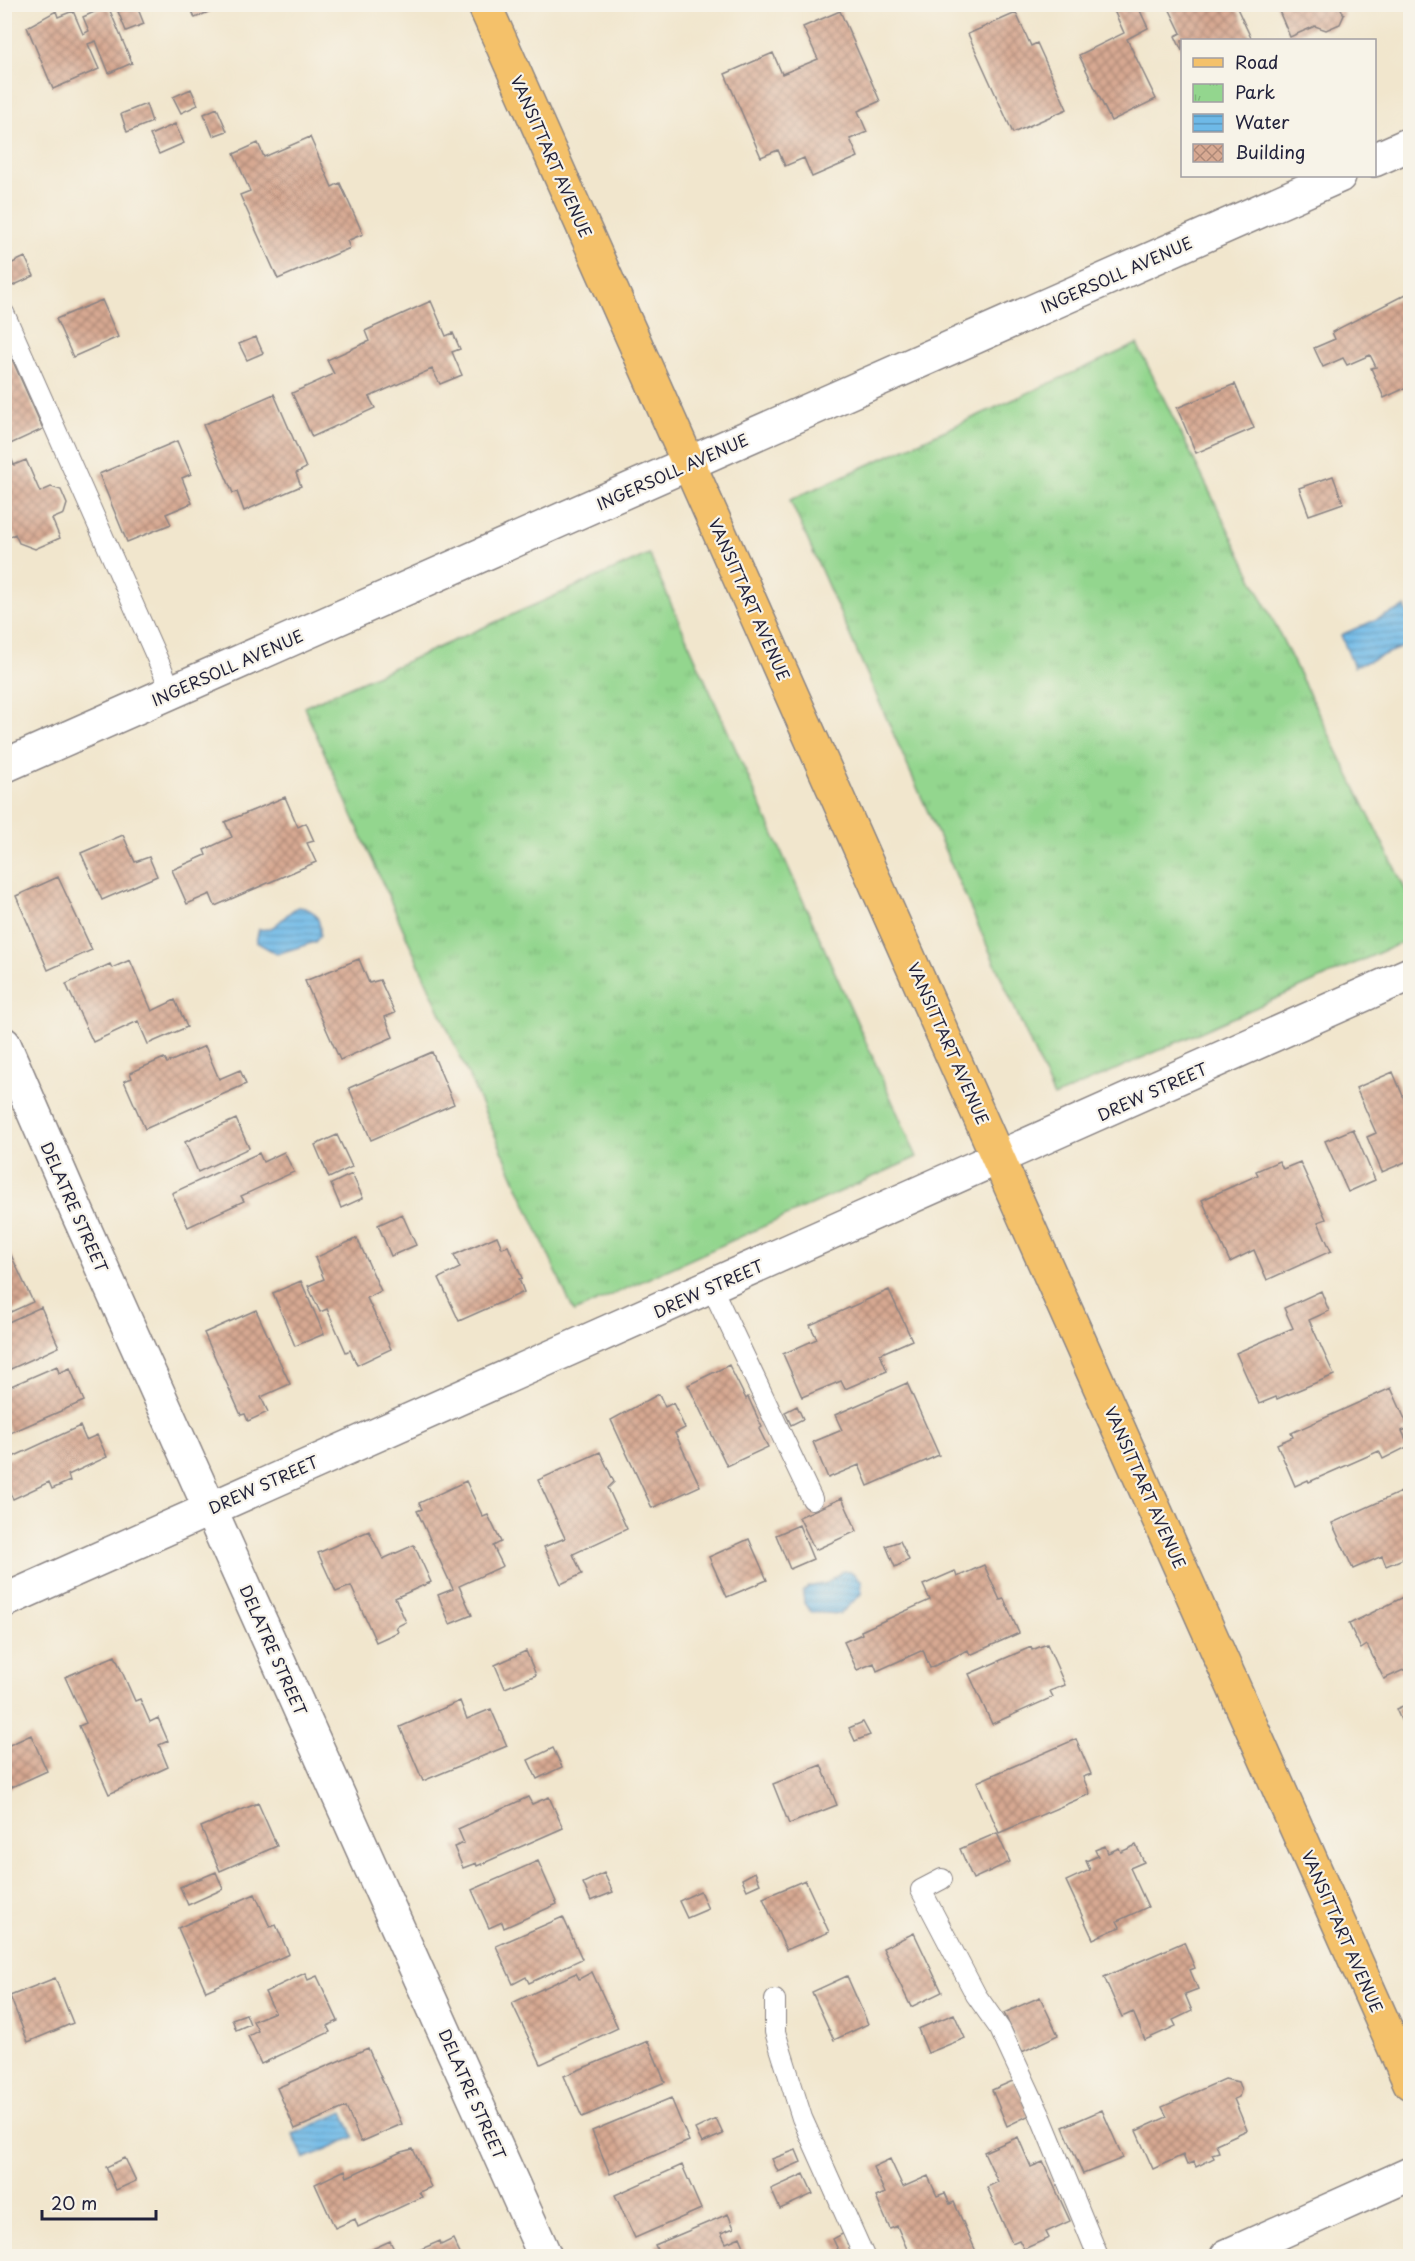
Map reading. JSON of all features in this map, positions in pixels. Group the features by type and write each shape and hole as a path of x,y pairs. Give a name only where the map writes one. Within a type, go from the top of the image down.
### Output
{"main road":[{"name":"VANSITTART AVENUE","path":"484,4 1410,2083"}],"street":[{"path":"1376,159 1410,144"},
{"name":"INGERSOLL AVENUE","path":"4,766 1337,177"},
{"name":"DREW STREET","path":"4,1601 1000,1159 1410,974"},
{"name":"DELATRE STREET","path":"4,1044 77,1212 546,2256"},
{"path":"1227,2256 1410,2174"}],"lane":[{"path":"4,313 172,692"},
{"path":"711,1286 812,1499"},
{"path":"942,1879 921,1890 976,1995 999,2029 1040,2115 1098,2256"},
{"path":"775,2000 775,2032 802,2118 864,2256"}],"green space":[{"path":"1137,344 1410,899 1410,939 1054,1097 790,500"},
{"path":"649,554 917,1157 574,1312 304,707"}],"water":[{"path":"1405,607 1410,620 1410,644 1354,667 1341,635"},
{"path":"298,907 313,912 318,920 320,936 315,942 277,954 256,942 259,929 270,928"},
{"path":"843,1571 851,1572 862,1581 861,1594 840,1614 811,1612 804,1603 803,1592 808,1587 827,1583"},
{"path":"343,2112 354,2137 304,2159 293,2134"}],"building":[{"path":"115,4 136,4 144,24 126,31"},
{"path":"189,4 237,4 231,10 215,9 195,18"},
{"path":"1111,4 1137,4 1148,28 1127,39 1156,99 1111,121 1079,55 1124,33"},
{"path":"1167,4 1235,4 1252,39 1181,39 1181,49 1175,36 1181,33"},
{"path":"1276,4 1339,4 1344,15 1340,24 1326,30 1315,26 1290,37"},
{"path":"108,6 132,63 109,73 96,41 88,44 99,69 53,89 27,27 56,11 58,17 73,11 83,34 89,31 83,17"},
{"path":"840,11 880,101 858,111 867,132 850,139 858,157 812,177 804,158 785,166 778,150 761,157 725,74 773,53 782,74 818,59 803,27"},
{"path":"1016,13 1031,46 1037,43 1067,109 1013,133 968,34"},
{"path":"191,89 198,105 181,113 173,97"},
{"path":"146,104 152,122 127,132 121,114"},
{"path":"217,108 227,131 213,136 204,114"},
{"path":"175,124 184,143 159,154 150,135"},
{"path":"310,137 332,187 340,183 363,234 347,241 350,248 278,279 240,195 250,191 234,154 258,143 264,157"},
{"path":"25,257 34,276 8,288 4,281 4,267"},
{"path":"1410,292 1410,391 1403,389 1384,398 1371,368 1376,367 1370,355 1347,365 1343,358 1323,367 1314,348 1335,339 1332,332"},
{"path":"102,300 118,337 73,357 56,319"},
{"path":"431,301 446,336 453,333 460,349 452,352 462,375 440,384 432,369 369,397 375,408 312,437 292,393 334,374 327,360 369,341 365,331"},
{"path":"256,337 263,353 247,360 239,344"},
{"path":"4,341 43,429 6,446 4,442"},
{"path":"1235,384 1254,428 1196,453 1177,408"},
{"path":"274,394 306,468 296,473 301,486 244,511 237,492 233,493 203,425"},
{"path":"177,441 191,474 182,478 192,503 166,514 171,524 127,542 99,474"},
{"path":"12,460 14,465 26,460 40,492 51,487 61,490 67,504 64,514 52,519 60,538 35,549 19,543 15,534 4,539 4,463"},
{"path":"1333,476 1343,503 1309,515 1299,488"},
{"path":"285,797 298,827 306,823 314,841 307,843 316,862 215,906 210,894 187,904 172,870 206,855 204,850 232,837 225,822"},
{"path":"123,835 135,862 149,857 157,876 102,900 81,853"},
{"path":"58,877 92,950 48,970 16,896"},
{"path":"359,959 369,983 380,980 395,1013 385,1017 393,1037 340,1060 305,981"},
{"path":"130,960 152,1011 175,1000 187,1027 148,1044 138,1021 93,1042 66,984 110,964 112,968"},
{"path":"205,1046 219,1079 240,1070 246,1084 145,1129 124,1081 132,1078 130,1073 164,1058 167,1063"},
{"path":"432,1052 454,1104 371,1140 349,1088"},
{"path":"1393,1072 1410,1113 1410,1160 1382,1172 1367,1137 1376,1133 1356,1088"},
{"path":"236,1119 249,1148 198,1172 185,1142"},
{"path":"1353,1129 1375,1180 1348,1192 1325,1141"},
{"path":"337,1135 352,1167 329,1178 315,1145"},
{"path":"284,1152 294,1172 241,1196 244,1201 188,1227 172,1193 259,1153 263,1162"},
{"path":"1279,1161 1283,1169 1300,1162 1326,1219 1318,1222 1331,1251 1267,1280 1254,1250 1230,1262 1202,1200 1258,1175 1256,1171"},
{"path":"352,1174 363,1198 341,1208 331,1184"},
{"path":"402,1214 416,1245 391,1256 378,1225"},
{"path":"497,1236 502,1248 508,1246 522,1278 519,1279 524,1292 459,1321 439,1278 460,1268 454,1255"},
{"path":"357,1238 381,1291 367,1298 391,1349 357,1365 350,1350 346,1352 327,1309 320,1312 308,1286 324,1279 315,1258"},
{"path":"11,1255 33,1302 4,1315 4,1258"},
{"path":"301,1281 324,1334 295,1346 273,1293"},
{"path":"889,1290 912,1340 880,1354 887,1371 845,1389 841,1381 802,1397 783,1354 817,1339 810,1325"},
{"path":"1321,1291 1329,1311 1309,1320 1334,1375 1277,1399 1276,1397 1259,1404 1236,1353 1293,1328 1284,1308"},
{"path":"41,1307 59,1347 4,1372 4,1324"},
{"path":"256,1310 290,1384 261,1397 268,1412 248,1421 245,1414 241,1415 204,1333"},
{"path":"729,1365 746,1399 748,1397 762,1427 759,1429 768,1447 727,1466 688,1385"},
{"path":"57,1366 59,1373 70,1368 84,1401 10,1433 4,1419 4,1389"},
{"path":"907,1383 939,1455 868,1486 859,1465 828,1478 813,1442 842,1430 835,1415"},
{"path":"1391,1388 1409,1428 1402,1431 1409,1446 1383,1459 1379,1451 1295,1486 1277,1444 1293,1437 1291,1433"},
{"path":"659,1394 665,1407 673,1403 685,1428 675,1433 700,1486 652,1508 611,1420"},
{"path":"797,1406 803,1419 791,1425 785,1412"},
{"path":"80,1426 86,1440 97,1435 107,1457 68,1475 70,1481 52,1489 49,1482 13,1499 4,1481 4,1461"},
{"path":"600,1452 614,1482 608,1488 627,1529 573,1554 582,1574 561,1584 544,1547 565,1538 538,1480"},
{"path":"466,1481 483,1517 488,1515 501,1542 493,1546 503,1566 459,1586 472,1615 450,1624 438,1595 453,1589 417,1511 422,1509 419,1503"},
{"path":"1401,1492 1405,1502 1410,1500 1410,1556 1386,1566 1382,1556 1353,1569 1332,1523"},
{"path":"842,1498 857,1531 815,1550 799,1517"},
{"path":"799,1525 813,1559 790,1569 776,1535"},
{"path":"369,1531 383,1559 414,1545 431,1582 395,1598 406,1622 396,1627 398,1632 376,1642 351,1586 336,1592 318,1553"},
{"path":"749,1539 767,1580 727,1597 709,1557"},
{"path":"900,1541 909,1560 895,1567 886,1546"},
{"path":"984,1565 1000,1600 1004,1599 1019,1633 970,1655 968,1650 930,1668 923,1650 877,1671 874,1663 857,1670 844,1642 862,1634 861,1631 930,1600 923,1585 955,1571 957,1577"},
{"path":"1410,1594 1410,1667 1384,1679 1367,1645 1361,1649 1349,1624"},
{"path":"1047,1644 1065,1685 1050,1691 1053,1697 992,1724 969,1674 1031,1647 1032,1650"},
{"path":"526,1651 536,1675 505,1688 495,1665"},
{"path":"115,1656 135,1701 140,1699 150,1722 158,1718 168,1741 159,1745 168,1767 109,1794 79,1726 86,1723 65,1677"},
{"path":"460,1701 467,1719 491,1709 507,1746 423,1781 400,1727"},
{"path":"1410,1703 1410,1740 1396,1709"},
{"path":"863,1722 870,1735 855,1741 849,1728"},
{"path":"31,1735 47,1771 5,1790 5,1747"},
{"path":"1076,1739 1091,1774 1083,1777 1090,1794 999,1833 977,1782"},
{"path":"553,1748 562,1767 537,1779 528,1760"},
{"path":"821,1765 837,1805 789,1824 773,1784"},
{"path":"528,1797 532,1804 549,1797 563,1828 477,1866 476,1863 463,1868 454,1847 464,1843 458,1829"},
{"path":"258,1803 277,1846 220,1871 201,1827"},
{"path":"997,1833 1010,1862 973,1879 960,1849"},
{"path":"1136,1845 1144,1862 1130,1868 1148,1907 1117,1921 1120,1927 1093,1939 1066,1881 1090,1870 1086,1861 1098,1856 1095,1850 1105,1846 1108,1853 1119,1848 1121,1852"},
{"path":"538,1861 557,1904 504,1928 502,1922 489,1928 472,1890"},
{"path":"216,1872 223,1889 188,1905 180,1887"},
{"path":"755,1872 760,1884 747,1890 742,1879"},
{"path":"604,1873 613,1892 591,1901 583,1883"},
{"path":"805,1880 829,1932 786,1950 763,1898"},
{"path":"700,1891 708,1909 687,1918 679,1901"},
{"path":"255,1894 270,1927 276,1925 289,1954 206,1991 178,1928"},
{"path":"563,1917 582,1959 529,1983 526,1977 513,1984 496,1946"},
{"path":"914,1933 942,1992 911,2007 883,1948"},
{"path":"1184,1942 1195,1968 1190,1970 1198,1989 1185,1994 1192,2011 1173,2020 1176,2026 1145,2040 1133,2012 1122,2017 1104,1977"},
{"path":"592,1972 618,2028 541,2064 512,2003 576,1973 579,1979"},
{"path":"305,1973 308,1980 317,1976 338,2021 327,2026 330,2032 261,2064 248,2036 258,2031 253,2021 275,2012 265,1992"},
{"path":"847,1976 868,2024 834,2040 812,1992"},
{"path":"55,1978 73,2023 28,2042 10,1996"},
{"path":"1040,1997 1058,2035 1022,2052 1004,2013"},
{"path":"246,2014 250,2024 236,2030 232,2019"},
{"path":"954,2014 965,2038 928,2053 918,2029"},
{"path":"648,2041 665,2082 582,2117 564,2076"},
{"path":"368,2048 402,2124 361,2142 346,2107 295,2129 277,2088"},
{"path":"1225,2079 1238,2082 1241,2090 1239,2097 1234,2099 1247,2130 1216,2144 1219,2152 1212,2154 1214,2158 1196,2167 1194,2162 1187,2165 1183,2155 1153,2169 1136,2131 1167,2117 1162,2107"},
{"path":"1015,2080 1030,2115 1007,2126 992,2090"},
{"path":"671,2098 689,2141 610,2174 592,2131"},
{"path":"1102,2110 1123,2158 1083,2174 1063,2127"},
{"path":"716,2119 723,2134 702,2143 695,2129"},
{"path":"1018,2137 1031,2167 1043,2162 1070,2221 1046,2232 1049,2238 1024,2249 1019,2240 1012,2243 987,2187 998,2182 984,2152"},
{"path":"413,2149 431,2187 419,2192 422,2197 358,2227 355,2219 335,2228 315,2184 345,2170 347,2177 401,2152"},
{"path":"796,2150 801,2162 778,2172 772,2159"},
{"path":"125,2158 136,2181 116,2190 106,2167"},
{"path":"890,2159 903,2187 928,2176 937,2196 945,2193 950,2204 954,2202 978,2256 921,2256 920,2254 910,2256 897,2226 890,2229 876,2197 885,2193 873,2167"},
{"path":"682,2165 701,2209 635,2238 615,2195"},
{"path":"804,2174 813,2194 780,2209 771,2189"},
{"path":"728,2214 734,2228 721,2233 726,2243 740,2237 748,2256 660,2256 655,2245"},
{"path":"846,2232 855,2253 841,2256 833,2239"},
{"path":"453,2239 461,2256 405,2256 440,2241 441,2245"},
{"path":"390,2241 397,2256 357,2256"}]}
